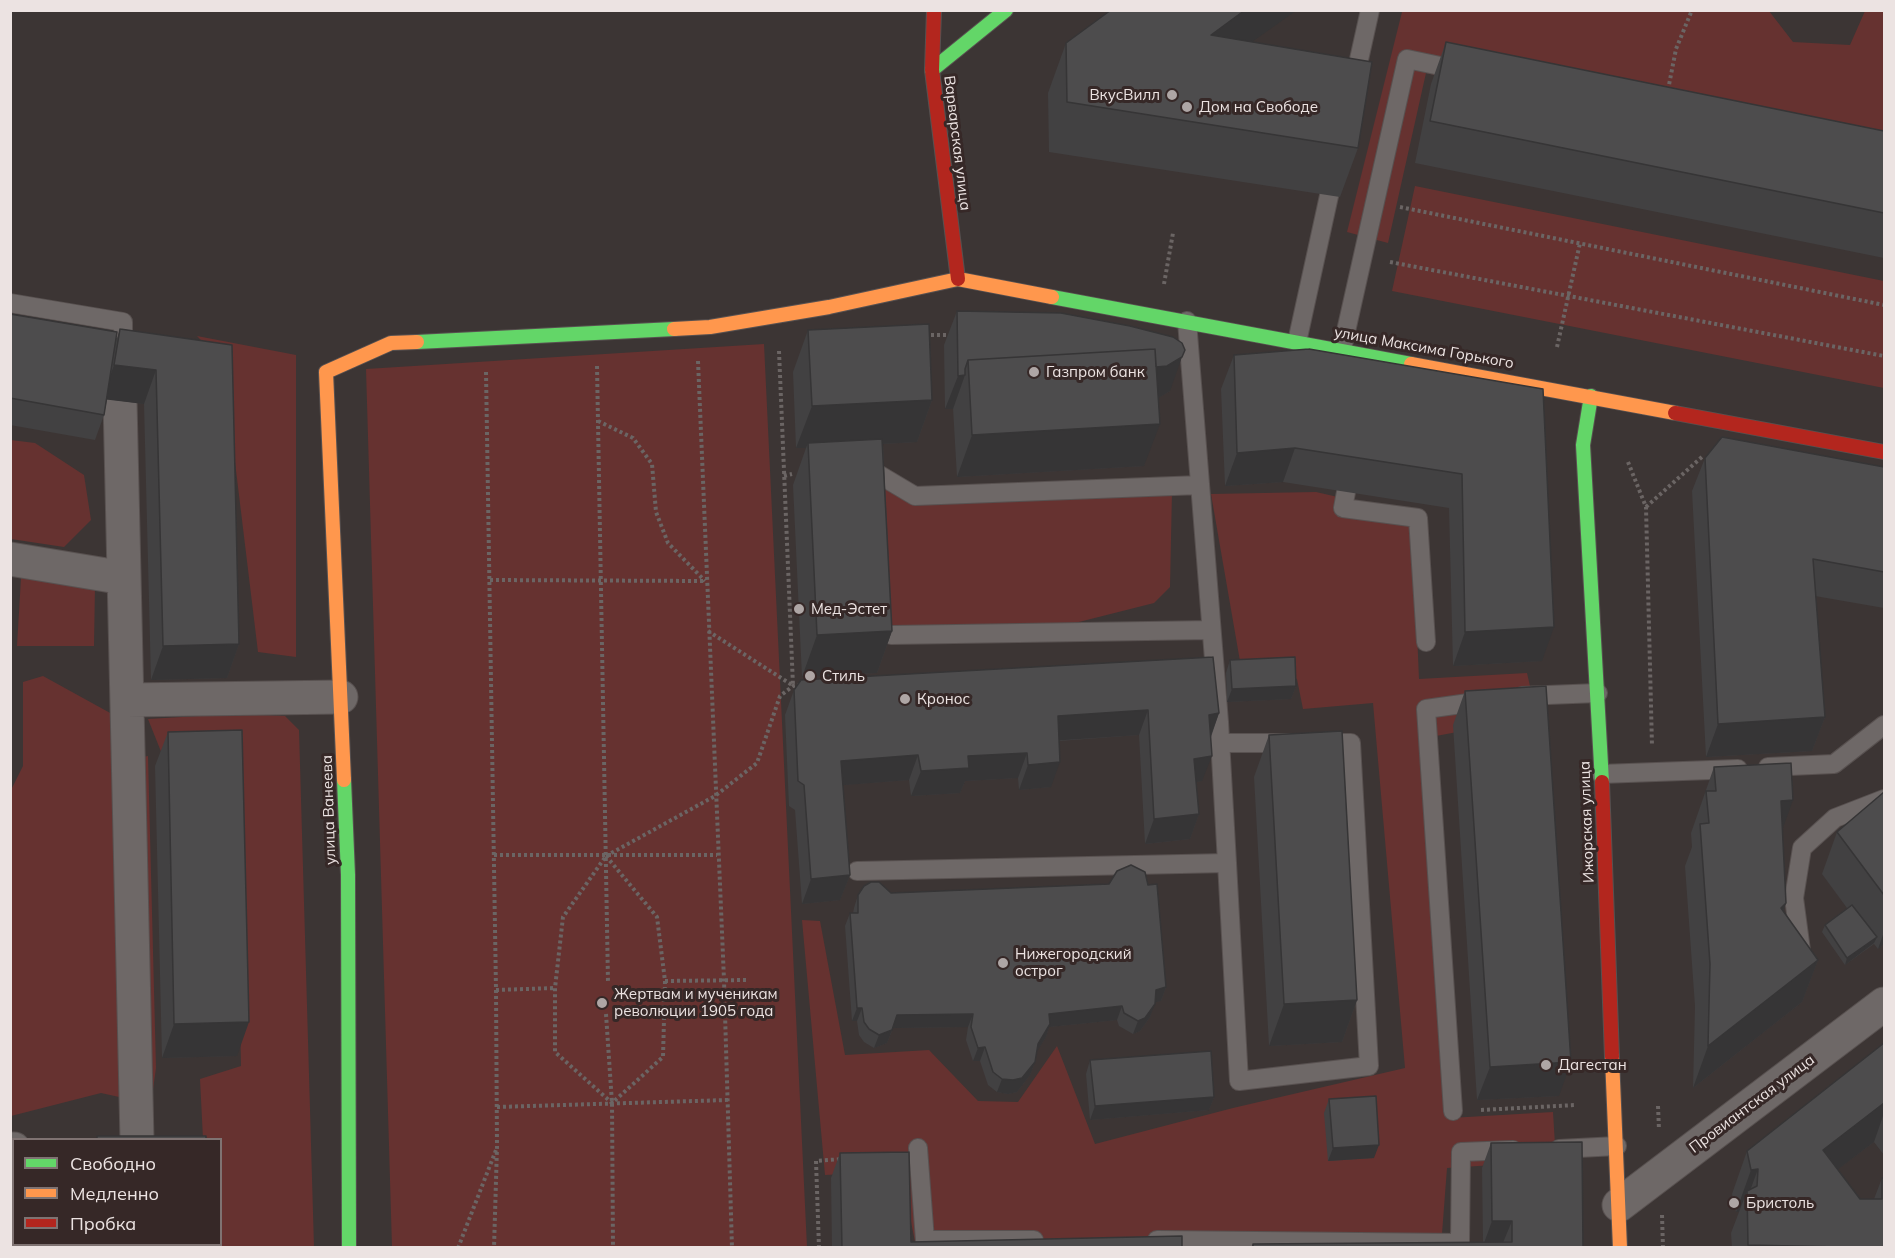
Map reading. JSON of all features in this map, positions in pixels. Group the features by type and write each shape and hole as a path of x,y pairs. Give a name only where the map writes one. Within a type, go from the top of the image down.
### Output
{"street":[{"name":"Варварская улица","path":"934,10 932,70 958,279"},
{"path":"932,70 1006,10"},
{"name":"улица Максима Горького","path":"958,279 1884,452"},
{"name":"улица Ванеева","path":"349,1248 348,875 326,372 391,343 710,327 829,307 958,279"},
{"name":"Ижорская улица","path":"1591,396 1583,445 1598,693 1620,1248"},
{"path":"120,401 137,1138"},
{"path":"10,559 124,579"},
{"path":"127,700 341,697"},
{"name":"Провиантская улица","path":"1619,1205 1884,1004"}],"lane":[{"path":"1349,104 1370,10"},
{"path":"1342,349 1407,59 1477,74"},
{"path":"1298,342 1339,151"},
{"path":"10,303 123,322 123,365"},
{"path":"1188,321 1221,743 1239,1081 1369,1066 1351,743 1221,743"},
{"path":"1368,377 1371,355"},
{"path":"873,471 915,496 1200,485"},
{"path":"1346,492 1344,508 1418,518 1426,642"},
{"path":"891,635 1211,630"},
{"path":"1453,1111 1426,709 1512,696 1598,693"},
{"path":"1601,774 1834,764 1884,725"},
{"path":"1802,959 1794,898 1802,848 1835,818 1884,799"},
{"path":"857,871 1227,862"},
{"path":"1144,1240 1201,1244 1460,1243 1461,1152 1617,1146"},
{"path":"918,1148 925,1239 1052,1240"}],"path":[{"path":"1665,101 1676,49 1692,10"},
{"path":"1375,202 1884,304"},
{"path":"1557,347 1580,243"},
{"path":"1362,257 1884,356"},
{"path":"922,335 958,334"},
{"path":"698,354 717,855 724,980 732,1248"},
{"path":"597,358 608,982"},
{"path":"779,359 793,686"},
{"path":"486,366 498,1147 494,1248"},
{"path":"598,421 633,438 652,464 656,512 668,543 706,581"},
{"path":"1646,507 1707,453"},
{"path":"1628,462 1646,507 1653,772"},
{"path":"784,476 792,474"},
{"path":"490,579 706,581"},
{"path":"708,631 793,686"},
{"path":"612,1103 555,1052 555,988 563,917 606,856 715,796 757,763 780,696 793,686 805,685"},
{"path":"494,855 717,855"},
{"path":"606,856 657,917 665,981 663,1057 612,1103"},
{"path":"665,981 747,980"},
{"path":"496,990 555,988"},
{"path":"606,1014 612,1103 613,1248"},
{"path":"497,1107 728,1100"},
{"path":"1453,1111 1576,1105"},
{"path":"458,1248 498,1147"},
{"path":"819,1248 816,1161 852,1159"}],"shaded area":[{"path":"1769,11 1793,42 1850,45 1865,11 1884,11 1884,170 1426,73 1388,243 1347,232 1402,12"},
{"path":"1415,186 1884,281 1884,388 1392,291"},
{"path":"197,336 296,355 296,657 258,652 223,363"},
{"path":"764,344 807,1247 392,1247 366,369"},
{"path":"11,440 35,443 84,475 91,520 64,547 11,539"},
{"path":"882,488 1172,491 1170,587 1154,603 1067,625 891,628"},
{"path":"1316,492 1412,514 1419,679 1527,673 1537,717 1420,739 1450,1118 1553,1112 1556,1161 1447,1168 1441,1247 916,1247 901,1171 825,1175 802,920 820,921 845,1055 929,1050 978,1101 1018,1102 1057,1046 1095,1144 1233,1108 1405,1068 1373,703 1303,709 1297,679 1241,667 1211,494"},
{"path":"21,578 95,585 94,646 17,646"},
{"path":"43,676 112,714 111,763 148,756 156,1068 151,1104 101,1093 11,1116 10,792 23,766 23,682"},
{"path":"232,714 285,716 299,730 314,1247 208,1247 222,1246 222,1138 203,1138 200,1079 241,1066 235,752 162,754 148,719"}],"building":[{"path":"1111,10 1245,10 1211,35 1372,62 1358,148 1067,102 1066,43"},
{"path":"1446,42 1884,131 1884,213 1430,121"},
{"path":"957,311 1061,313 1173,337 1182,343 1185,350 1182,357 1167,366 1156,367 1155,349 968,360 965,375 958,376"},
{"path":"10,314 117,332 104,415 10,398"},
{"path":"929,324 932,400 812,406 808,330"},
{"path":"120,329 232,345 239,644 163,646 156,370 114,365"},
{"path":"1155,349 1160,424 972,435 968,360"},
{"path":"1309,349 1543,389 1554,627 1465,632 1462,474 1295,448 1237,453 1234,355"},
{"path":"1722,437 1884,467 1884,572 1813,559 1825,717 1718,724 1705,458"},
{"path":"882,439 892,631 817,635 808,443"},
{"path":"1213,657 1219,713 1209,715 1212,756 1194,759 1199,814 1154,819 1148,710 1058,716 1060,762 1028,765 1027,753 968,756 969,768 921,771 918,755 841,761 850,875 811,879 804,785 798,781 794,690 801,680"},
{"path":"1295,657 1296,686 1232,689 1230,660"},
{"path":"1546,686 1571,1062 1490,1067 1465,691"},
{"path":"242,730 249,1022 174,1024 168,732"},
{"path":"1342,731 1357,1000 1284,1004 1269,735"},
{"path":"1791,763 1793,800 1781,801 1786,903 1781,908 1818,960 1708,1046 1710,964 1700,824 1709,823 1706,791 1716,791 1714,767"},
{"path":"1884,792 1884,895 1837,832"},
{"name":"Нижегородский острог","path":"1131,865 1145,872 1148,885 1157,884 1166,987 1156,990 1155,1004 1145,1018 1138,1021 1124,1013 1122,1006 1049,1014 1050,1024 1038,1044 1035,1062 1022,1078 1013,1080 1002,1079 993,1072 985,1047 978,1048 971,1027 973,1014 897,1015 892,1030 879,1035 869,1029 864,1022 862,1008 857,1008 850,913 858,913 858,895 864,886 871,882 879,882 891,893 1109,884 1117,871"},
{"path":"1852,905 1877,937 1847,958 1825,925"},
{"path":"1884,1043 1884,1103 1823,1150 1860,1199 1882,1199 1882,1178 1884,1178 1884,1248 1748,1245 1747,1191 1757,1186 1758,1169 1751,1170 1747,1151"},
{"path":"1211,1051 1214,1097 1095,1106 1090,1060"},
{"path":"1376,1096 1379,1145 1333,1148 1329,1099"},
{"path":"97,1136 206,1136 206,1138 97,1138"},
{"path":"1582,1142 1583,1248 1253,1248 1253,1244 1512,1242 1512,1221 1492,1221 1491,1143"},
{"path":"909,1152 911,1242 1182,1236 1182,1248 842,1248 840,1153"}],"traffic: fast":[{"path":"932,70 1006,10"},
{"path":"1052,297 1411,364"},
{"path":"417,342 674,329"},
{"path":"1591,396 1583,445 1602,782"},
{"path":"344,780 348,875 349,1248"}],"traffic: slow":[{"path":"674,329 710,327 829,307 958,279 1052,297"},
{"path":"344,780 326,372 391,343 417,342"},
{"path":"1411,364 1675,413"},
{"path":"1612,1057 1620,1248"}],"traffic: jam":[{"path":"934,10 932,70 958,279"},
{"path":"1675,413 1884,452"},
{"path":"1602,782 1612,1057"}],"place":[{"name":"ВкусВилл","path":"1172,95"},
{"name":"Дом на Свободе","path":"1187,107"},
{"name":"Газпром банк","path":"1034,372"},
{"name":"Мед-Эстет","path":"799,609"},
{"name":"Стиль","path":"810,676"},
{"name":"Кронос","path":"905,699"},
{"name":"Нижегородский острог","path":"1003,963"},
{"name":"Жертвам и мученикам революции 1905 года","path":"602,1003"},
{"name":"Дагестан","path":"1546,1065"},
{"name":"Бристоль","path":"1734,1203"}]}
